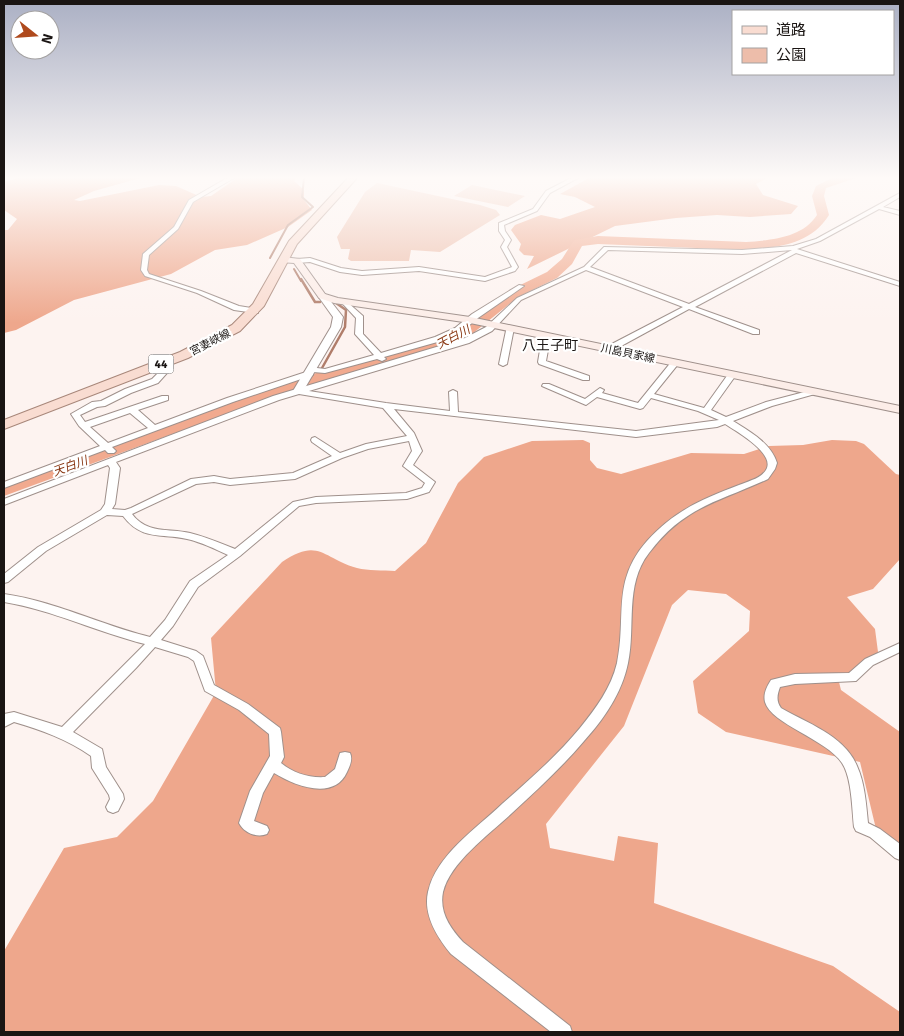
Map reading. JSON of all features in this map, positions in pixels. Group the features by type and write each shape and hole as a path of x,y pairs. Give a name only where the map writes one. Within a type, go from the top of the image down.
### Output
{"main road":[{"name":"宮妻峡線","path":"4,425 154,367 211,343 236,328 255,311 293,243 310,226"},
{"path":"283,260 297,261 322,296"},
{"name":"川島貝家線","path":"322,296 344,302 470,320 900,410"}],"street":[{"path":"177,226 146,254 144,270 148,275 200,292 237,308 255,311"},
{"path":"297,261 310,260 340,270 362,273 419,268 485,279 513,270 514,267 505,252 504,247 508,240 501,226"},
{"path":"609,349 794,250 843,226"},
{"path":"4,502 115,458 298,391 466,341 494,325 515,301 586,268 601,250 613,247 724,252 794,250 900,284"},
{"path":"586,268 756,332"},
{"path":"502,274 534,292"},
{"path":"4,485 312,371 325,371 438,339 458,330 522,286"},
{"path":"298,391 312,371 336,327 338,317 322,296"},
{"path":"344,302 360,318 358,334 387,365"},
{"path":"503,364 510,328"},
{"path":"554,337 544,350 542,362 586,378"},
{"path":"546,386 586,402 598,392 640,406 675,363"},
{"path":"4,579 42,549 105,512 110,504 115,458 75,414 158,379 163,373 154,367"},
{"path":"706,412 732,375"},
{"path":"298,391 386,406 636,434 708,426 727,421 769,404 812,392"},
{"path":"453,392 454,413"},
{"path":"564,1032 457,948 444,933 435,912 436,890 444,872 474,839 544,774 591,725 610,695 624,655 626,600 633,575 642,554 664,529 684,513 699,504 758,480 771,469 772,461 769,453 727,421 706,412 649,395"},
{"path":"85,426 165,398"},
{"path":"65,732 82,712 135,664 169,623 194,584 236,554 301,502 365,497 380,499 423,492 430,482 408,466 417,454 407,430 386,406"},
{"path":"469,415 486,408"},
{"path":"132,410 155,429"},
{"path":"105,512 126,513 153,503 194,481 214,479 230,482 296,476 339,456 366,447 411,438"},
{"path":"315,440 339,456"},
{"path":"126,513 133,524 151,532 186,535 236,554"},
{"path":"4,598 28,602 122,634 192,654 199,659 209,688 229,697 256,715 276,732 277,757 257,791 246,822 250,827 262,830"},
{"path":"900,647 869,662 852,678 795,679 775,683 770,698 771,704 777,710 838,750 848,759 852,770 861,827 875,833 900,853"},
{"path":"4,722 8,718 14,717 65,732 97,753 99,768 116,794 117,799 113,807"},
{"path":"273,764 280,772 298,780 312,783 331,781 340,774 345,757"}],"green space":[{"path":"344,226 482,226 440,252 411,250 409,261 351,261 348,259 350,249 341,249 337,237"}],"shaded area":[{"path":"11,226 289,226 247,245 215,250 171,274 74,300 16,330 4,333 4,230 8,230"},
{"path":"514,226 614,226 527,269 534,256 524,255 519,250 521,244 511,230"},
{"path":"583,440 590,443 590,460 597,468 621,474 691,453 744,454 769,446 803,445 832,440 856,441 864,444 896,474 900,475 900,559 873,589 847,597 875,629 878,652 839,682 841,690 900,732 900,846 876,829 860,762 726,732 698,713 693,681 749,631 750,611 726,594 688,590 672,605 624,726 546,824 550,848 614,861 618,836 658,843 654,903 833,966 900,1012 900,1032 4,1032 4,951 64,848 117,837 153,801 216,692 211,638 282,562 304,551 313,550 357,568 395,571 426,543 458,483 484,457 532,441"}],"waterway":[{"path":"270,258 287,226"},
{"name":"天白川","path":"4,490 283,388 342,370 376,364 428,349 462,335 513,294 552,275 567,261 578,243 598,240 746,246 770,244 798,237 815,226"},
{"path":"294,269 301,281"},
{"path":"301,279 315,302 320,302"},
{"path":"317,377 345,327 346,310 336,303"}],"district":[{"name":"八王子町","path":"550,345"}]}
